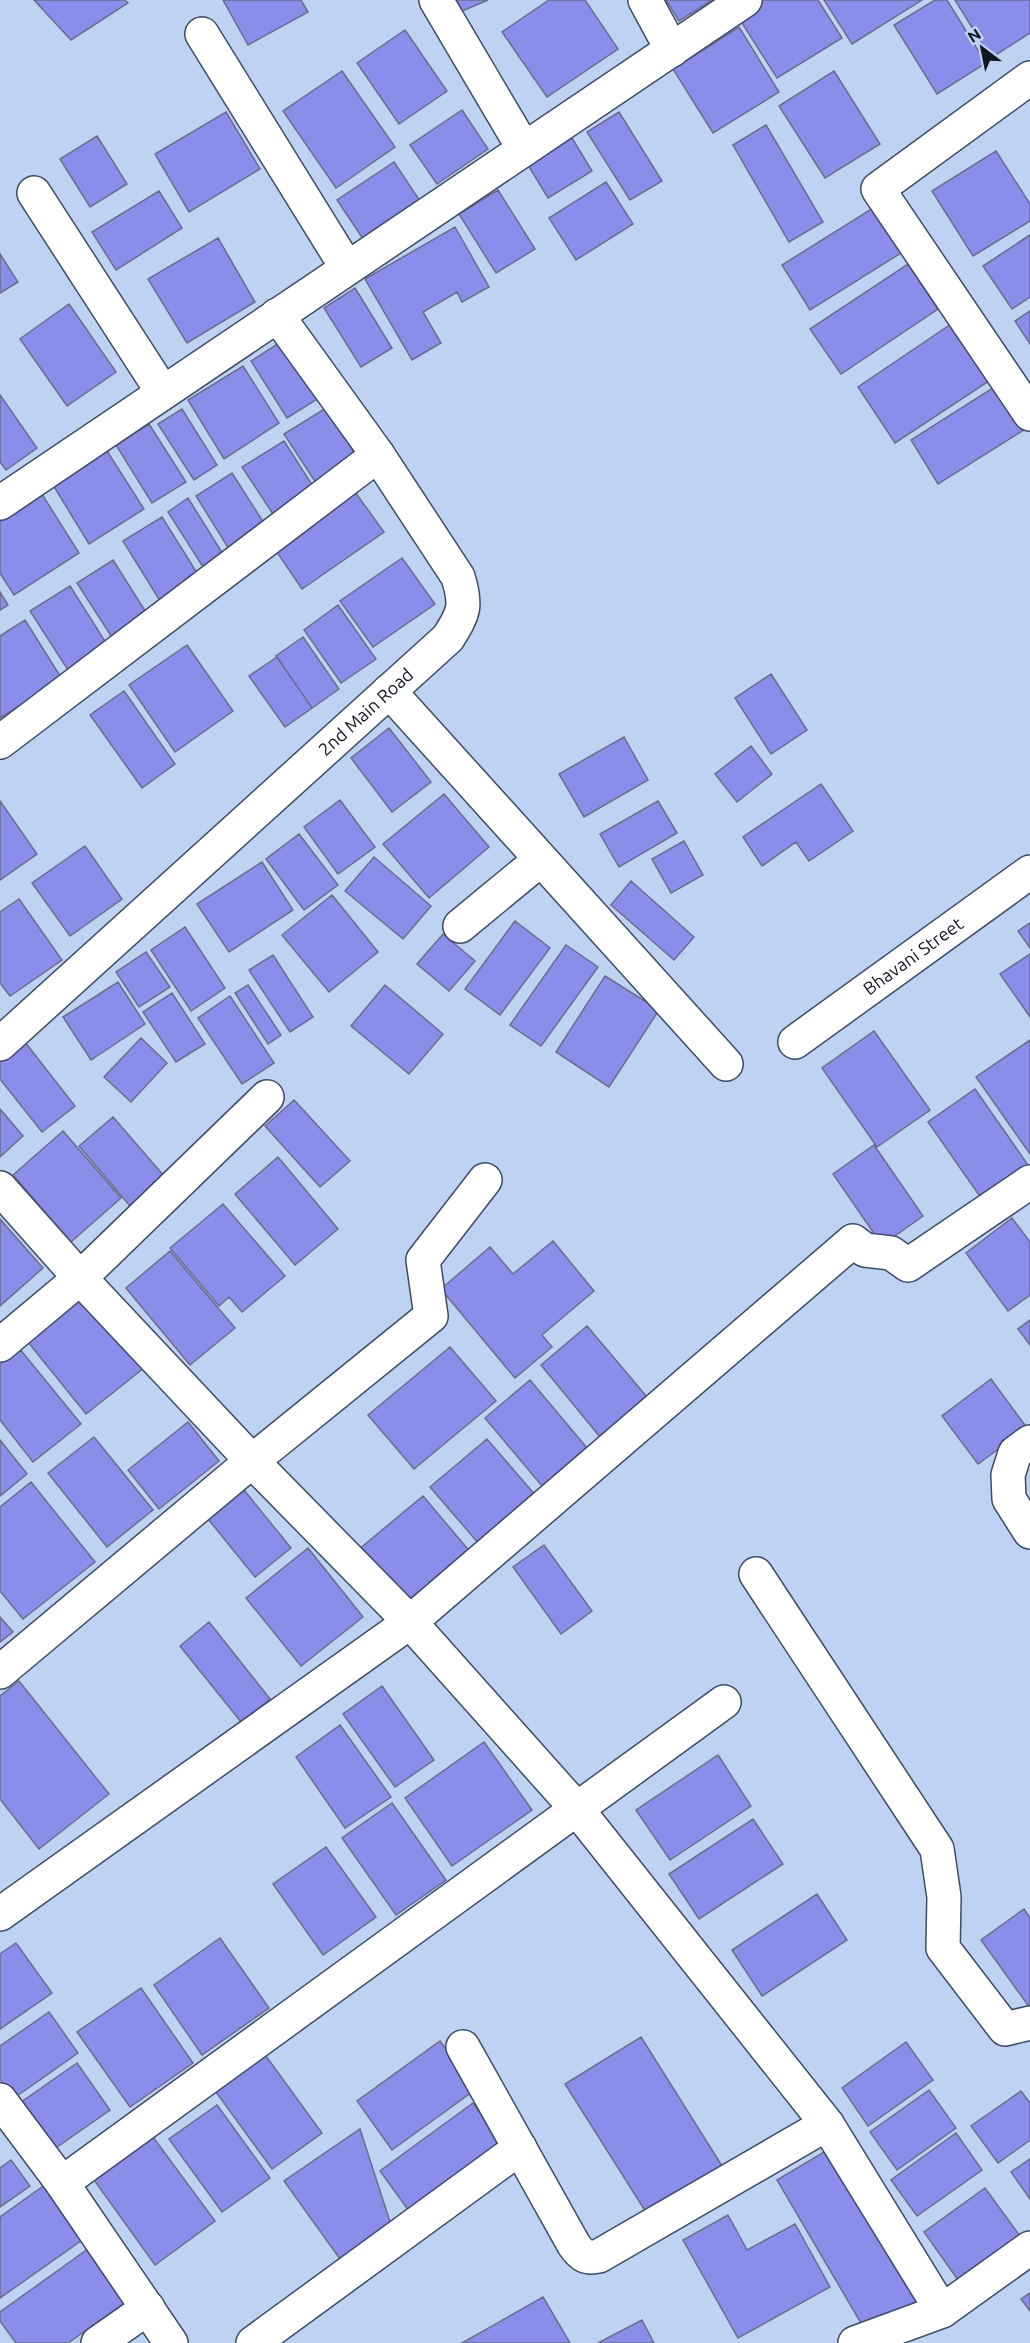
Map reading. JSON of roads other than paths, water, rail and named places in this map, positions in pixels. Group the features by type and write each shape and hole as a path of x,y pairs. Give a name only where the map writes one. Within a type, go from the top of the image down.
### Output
{"street":[{"path":"436,0 524,149"},
{"path":"645,0 672,50"},
{"path":"3,494 278,315 745,0"},
{"path":"202,34 346,268"},
{"path":"1030,78 878,189 1030,414"},
{"path":"34,193 162,391"},
{"name":"2nd Main Road","path":"0,1044 447,638 460,618 464,598 458,577 378,455 278,315"},
{"path":"0,742 378,455"},
{"path":"389,691 726,1064"},
{"path":"460,926 540,860"},
{"name":"Bhavani Street","path":"795,1042 1030,872"},
{"path":"0,1345 80,1278 267,1097"},
{"path":"0,1672 252,1461 431,1316 423,1260 485,1180"},
{"path":"0,1914 410,1622 853,1241 865,1250 891,1253 908,1265 1030,1182"},
{"path":"0,1188 80,1278 252,1461 410,1622 576,1808 827,2124 942,2311"},
{"path":"1030,1442 1015,1453 1008,1475 1009,1499 1030,1532"},
{"path":"756,1574 937,1849 944,1897 943,1948 1005,2029 1030,2023"},
{"path":"62,2183 724,1702"},
{"path":"463,2047 574,2245 580,2254 589,2258 598,2256 827,2124"},
{"path":"0,2100 62,2183 171,2343"},
{"path":"253,2343 520,2148"},
{"path":"855,2343 942,2311 1030,2248"},
{"path":"98,2343 148,2308"}]}
